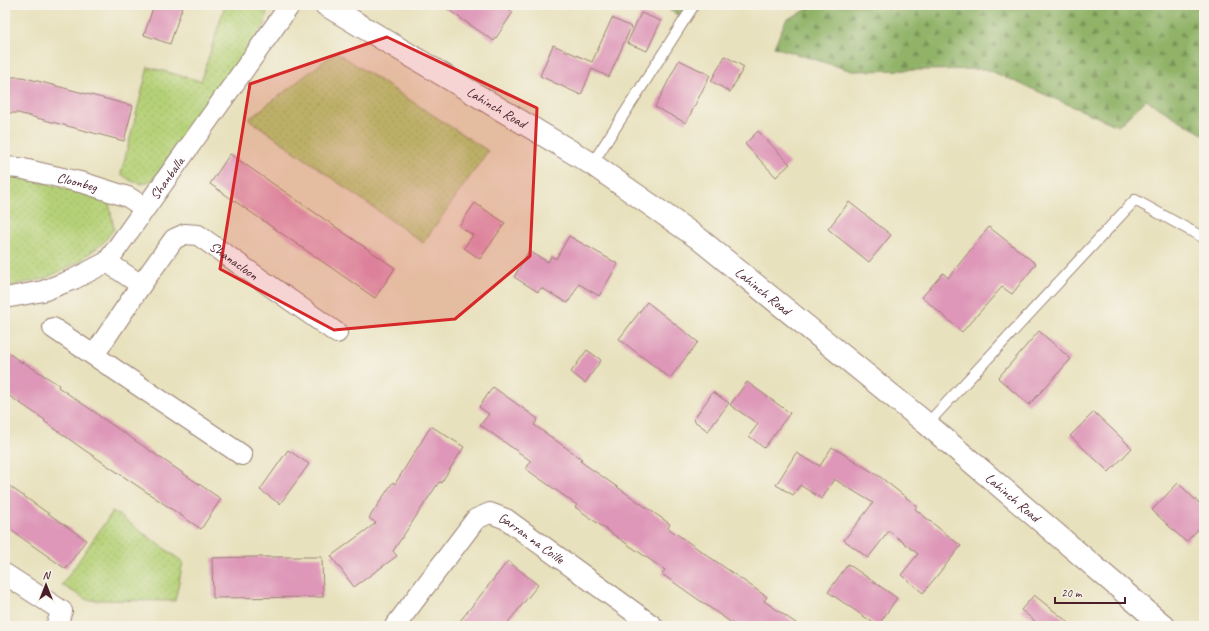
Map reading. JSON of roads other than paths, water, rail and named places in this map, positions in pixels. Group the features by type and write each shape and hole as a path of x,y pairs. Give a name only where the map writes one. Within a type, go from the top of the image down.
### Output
{"main road":[{"name":"Lahinch Road","path":"326,5 592,164 698,238 927,424 1164,626"}],"street":[{"name":"Shanballa","path":"5,298 44,291 74,279 107,262 290,5"},
{"name":"Cloonbeg","path":"5,167 19,168 84,183 128,197 145,208"},
{"name":"Shanacloon","path":"94,355 141,285 174,240 185,234 198,235 337,333"},
{"path":"107,262 141,285"},
{"path":"53,328 242,454"},
{"name":"Garran na Coille","path":"395,626 476,518 490,513 506,519 653,626"},
{"path":"5,574 62,611 56,626"}],"lane":[{"path":"592,164 694,5"},
{"path":"927,424 1135,200 1204,238"}]}
